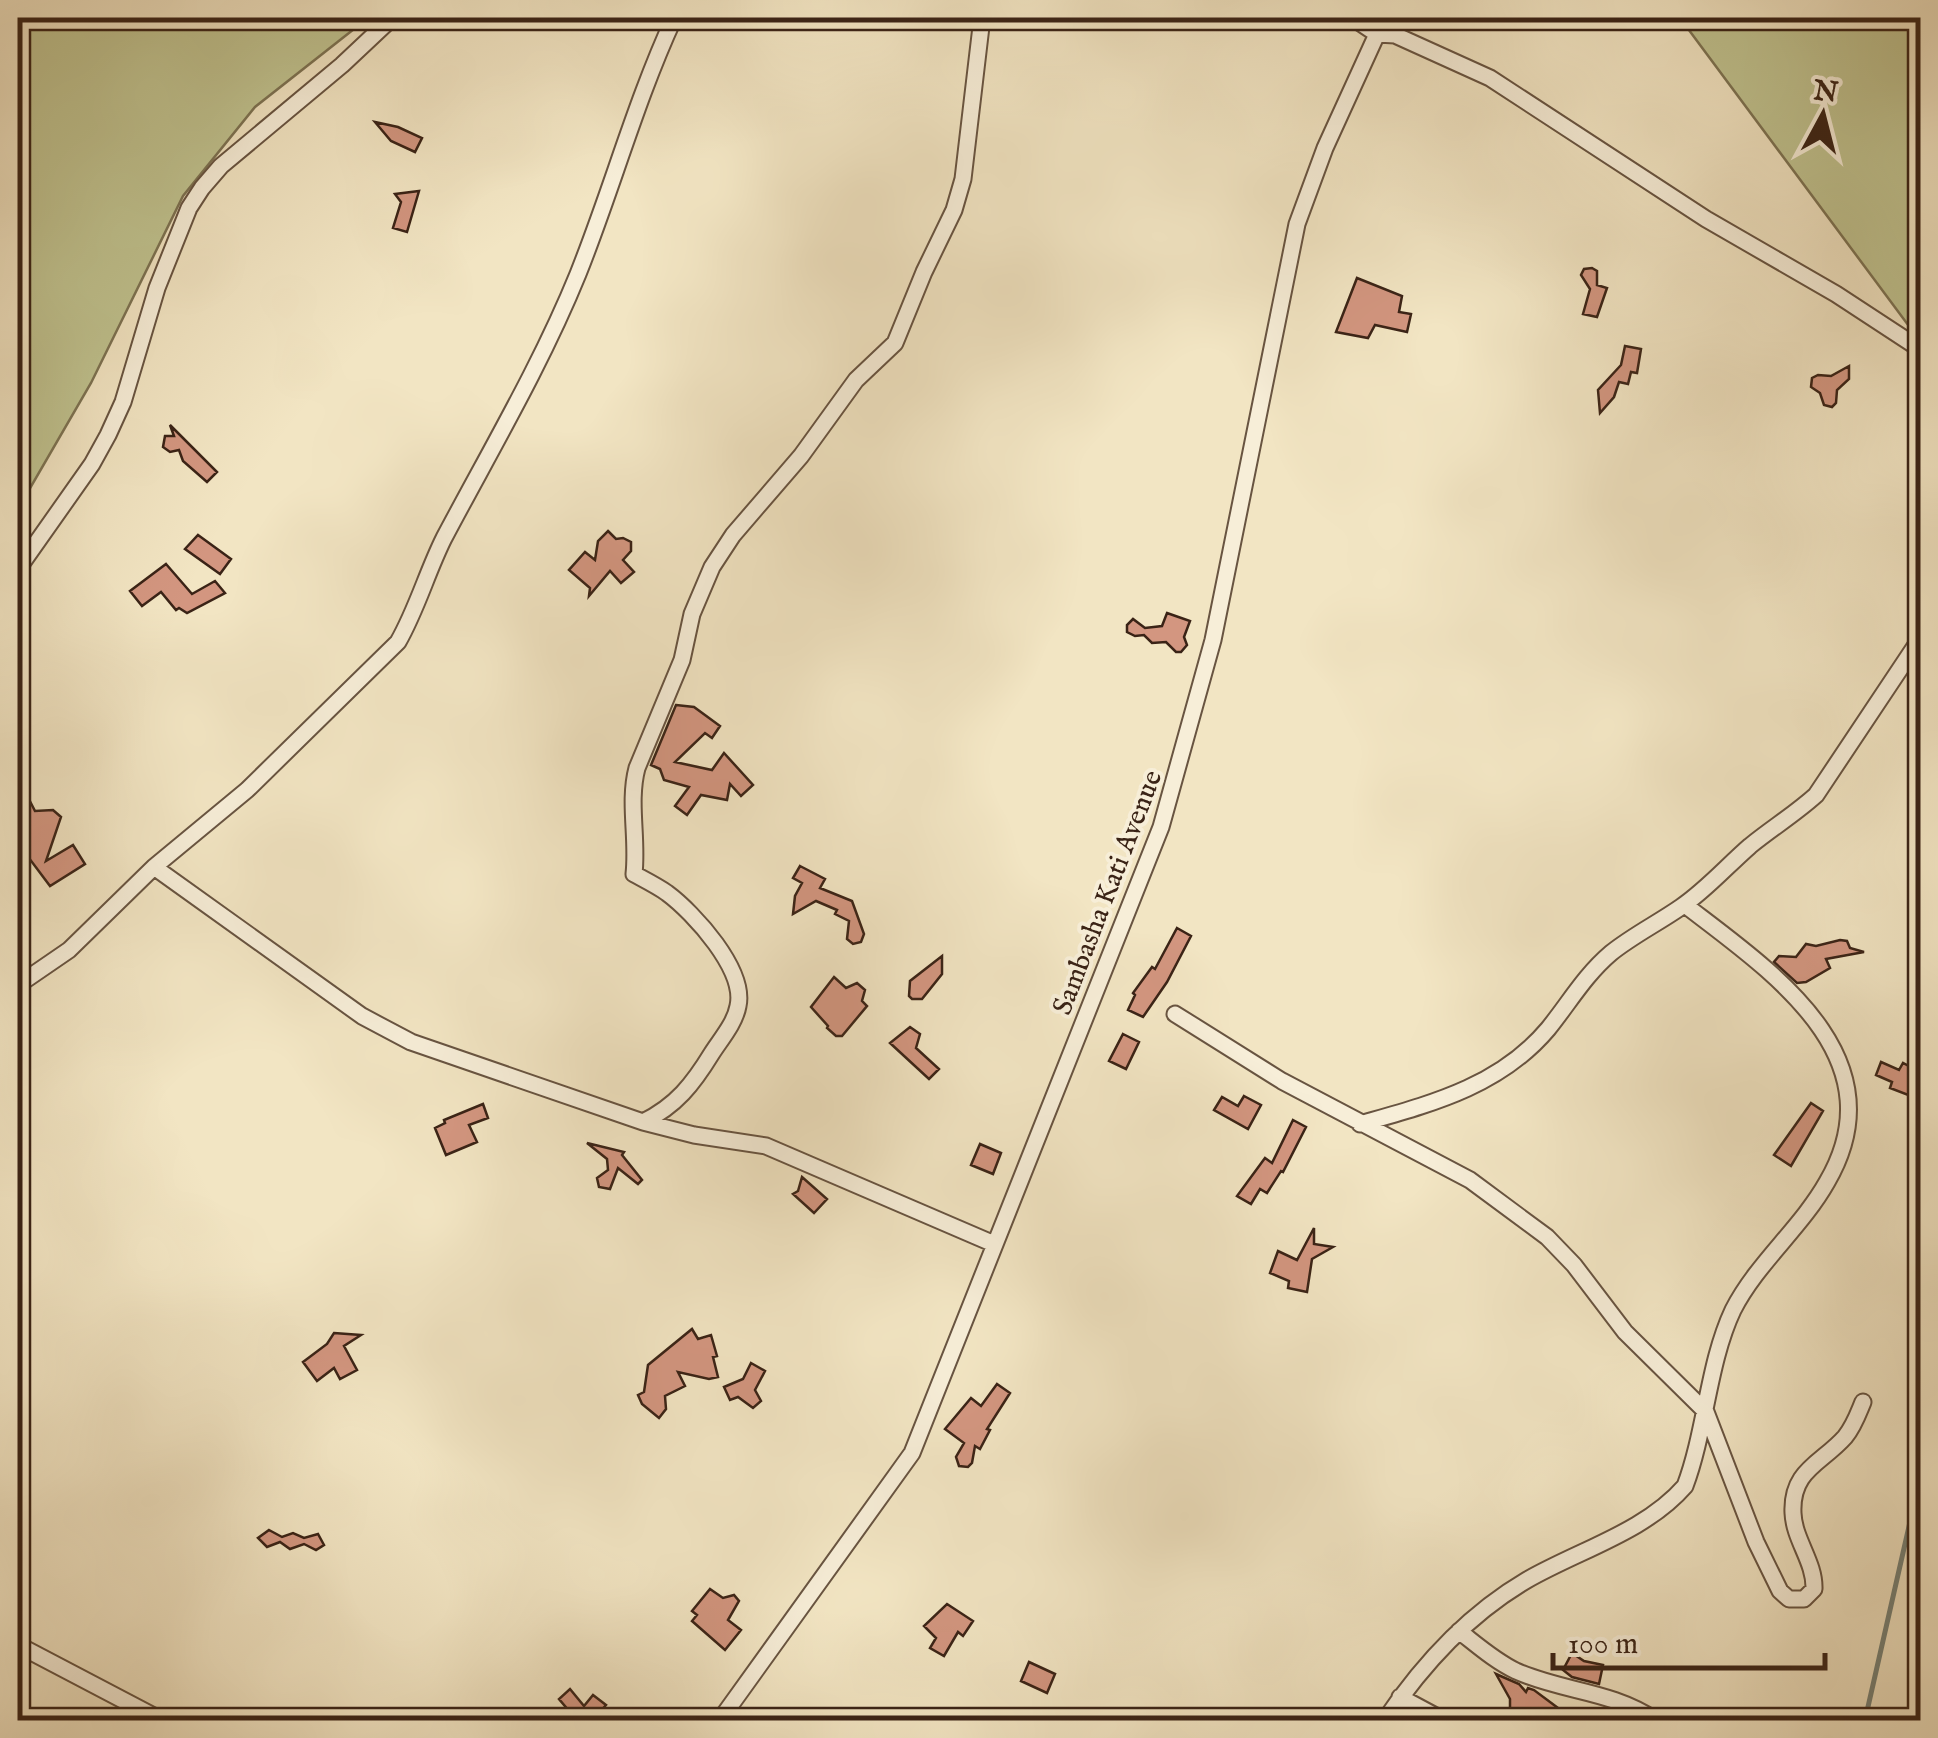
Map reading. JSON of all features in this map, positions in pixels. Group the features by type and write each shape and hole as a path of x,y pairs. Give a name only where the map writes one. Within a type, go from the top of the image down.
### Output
{"street":[{"path":"18,568 92,464 108,434 123,402 157,288 189,208 202,188 221,166 392,18"},
{"path":"18,985 69,950 154,867 247,790 398,642 436,555 553,332 674,18"},
{"path":"643,1122 672,1105 695,1080 730,1025 738,1006 738,985 732,968 692,916 666,892 634,874 637,844 633,785 637,768 682,660 692,614 712,567 856,380 895,344 954,210 963,179 982,18"},
{"path":"1353,18 1377,34 1395,35 1490,78 1706,218 1836,294 1920,349"},
{"path":"1370,18 1377,34"},
{"name":"Sambasha Kati Avenue","path":"720,1720 912,1453 1175,786 1213,640 1296,224 1325,148 1377,34"},
{"path":"1360,1124 1460,1094 1525,1053 1591,971 1614,950 1684,905 1816,794 1920,638"},
{"path":"154,867 362,1016 411,1042 643,1122 694,1136 766,1146 994,1244"},
{"path":"1384,1720 1459,1631 1492,1603 1527,1580 1668,1505 1685,1486 1733,1310 1828,1181 1849,1123 1845,1076 1834,1050 1812,1015 1785,984 1684,905"},
{"path":"1175,1014 1282,1081 1470,1180 1547,1237 1574,1265 1625,1332 1706,1412 1756,1542 1780,1591 1789,1599 1804,1599 1814,1589 1814,1576 1793,1516 1794,1495 1812,1463 1843,1439 1863,1402"},
{"path":"1459,1631 1517,1671 1596,1692 1655,1720"},
{"path":"18,1645 161,1720"},
{"path":"1400,1698 1443,1720"}],"green space":[{"path":"18,18 368,18 255,107 183,196 91,383 18,509"},
{"path":"1680,18 1920,18 1920,341"}],"building":[{"path":"375,122 422,138 415,152 391,141"},
{"path":"419,191 407,232 393,228 401,202 395,194"},
{"path":"1584,269 1597,271 1597,285 1607,288 1597,317 1583,314 1590,289 1581,275"},
{"path":"1357,278 1402,296 1399,312 1411,314 1407,332 1375,325 1368,338 1336,332"},
{"path":"1625,346 1641,349 1637,373 1631,372 1628,384 1619,382 1614,397 1600,413 1598,390 1621,365"},
{"path":"1849,366 1849,379 1837,390 1836,403 1832,407 1824,405 1820,393 1811,387 1812,378 1831,376"},
{"path":"170,425 217,472 207,482 183,461 179,450 170,452 163,447 165,436 174,436"},
{"path":"608,531 616,539 631,542 631,551 623,560 634,572 621,583 610,571 589,596 590,588 569,570 585,552 595,560 598,541"},
{"path":"198,535 231,559 220,574 185,549"},
{"path":"166,564 192,594 215,581 225,593 187,613 176,610 161,592 142,606 130,591"},
{"path":"1167,613 1190,621 1184,637 1187,645 1181,652 1166,642 1152,643 1144,635 1127,632 1133,619 1145,628 1162,626"},
{"path":"676,705 694,707 720,726 712,738 705,733 675,762 712,770 724,753 753,785 741,796 730,784 727,800 701,795 687,815 675,806 689,787 664,780 660,769 651,765"},
{"path":"18,778 35,811 53,810 61,817 46,861 73,845 85,864 50,886 29,858 18,864"},
{"path":"800,866 825,879 820,888 852,901 864,934 861,942 853,944 847,939 849,921 835,914 837,910 816,901 793,914 795,896 802,883 793,878"},
{"path":"1177,928 1191,936 1167,982 1143,1017 1128,1010 1133,993 1152,967 1155,969"},
{"path":"1840,940 1864,952 1826,959 1830,968 1806,982 1797,983 1774,962 1779,956 1796,957 1806,944 1816,946"},
{"path":"942,956 942,974 922,999 912,999 910,981"},
{"path":"834,977 846,988 857,983 865,990 862,1001 867,1006 842,1036 827,1028 811,1007"},
{"path":"910,1027 920,1034 916,1048 939,1069 929,1079 890,1043"},
{"path":"1123,1034 1139,1042 1126,1069 1109,1061"},
{"path":"1881,1062 1899,1070 1903,1063 1918,1071 1916,1098 1890,1088 1892,1082 1876,1075"},
{"path":"1244,1096 1261,1105 1248,1129 1214,1110 1222,1097 1238,1106"},
{"path":"1811,1103 1823,1111 1791,1166 1774,1155"},
{"path":"483,1104 488,1118 469,1125 477,1142 446,1155 435,1128 444,1120"},
{"path":"1293,1120 1306,1127 1283,1172 1267,1193 1260,1189 1251,1204 1237,1196 1265,1158 1272,1163"},
{"path":"587,1143 624,1152 622,1155 642,1180 638,1184 618,1168 610,1189 599,1187 597,1178 608,1170 607,1159"},
{"path":"980,1144 1001,1153 993,1174 971,1165"},
{"path":"802,1177 827,1199 814,1213 793,1194 798,1191"},
{"path":"1314,1228 1314,1244 1333,1247 1312,1259 1307,1292 1288,1288 1289,1281 1270,1273 1278,1251 1297,1260"},
{"path":"692,1329 698,1339 711,1335 718,1377 709,1379 678,1372 685,1386 665,1396 666,1409 659,1418 642,1404 638,1395 644,1392 648,1365"},
{"path":"334,1333 361,1335 344,1346 357,1370 340,1379 334,1368 317,1381 303,1362 327,1344"},
{"path":"751,1363 765,1371 755,1390 761,1401 753,1408 738,1397 730,1400 724,1387 743,1379"},
{"path":"997,1384 1010,1393 987,1429 990,1430 980,1449 975,1446 972,1463 959,1466 956,1457 964,1443 945,1429 971,1398 981,1406"},
{"path":"269,1530 282,1537 293,1533 304,1538 318,1534 324,1545 316,1550 304,1544 290,1549 280,1542 267,1547 258,1538"},
{"path":"710,1589 723,1598 734,1595 739,1601 728,1620 741,1630 725,1650 692,1621 697,1615 692,1611"},
{"path":"947,1604 973,1621 963,1636 958,1632 944,1656 930,1648 936,1638 924,1626"},
{"path":"1572,1653 1584,1661 1603,1665 1599,1684 1572,1677 1563,1670"},
{"path":"1029,1662 1055,1674 1047,1693 1021,1681"},
{"path":"1496,1674 1519,1684 1526,1692 1528,1688 1534,1690 1562,1711 1554,1720 1528,1720 1510,1708 1510,1699"},
{"path":"570,1689 584,1706 593,1695 606,1705 599,1713 606,1720 573,1720 559,1699"}],"waterway":[{"path":"1865,1720 1920,1478"}]}
